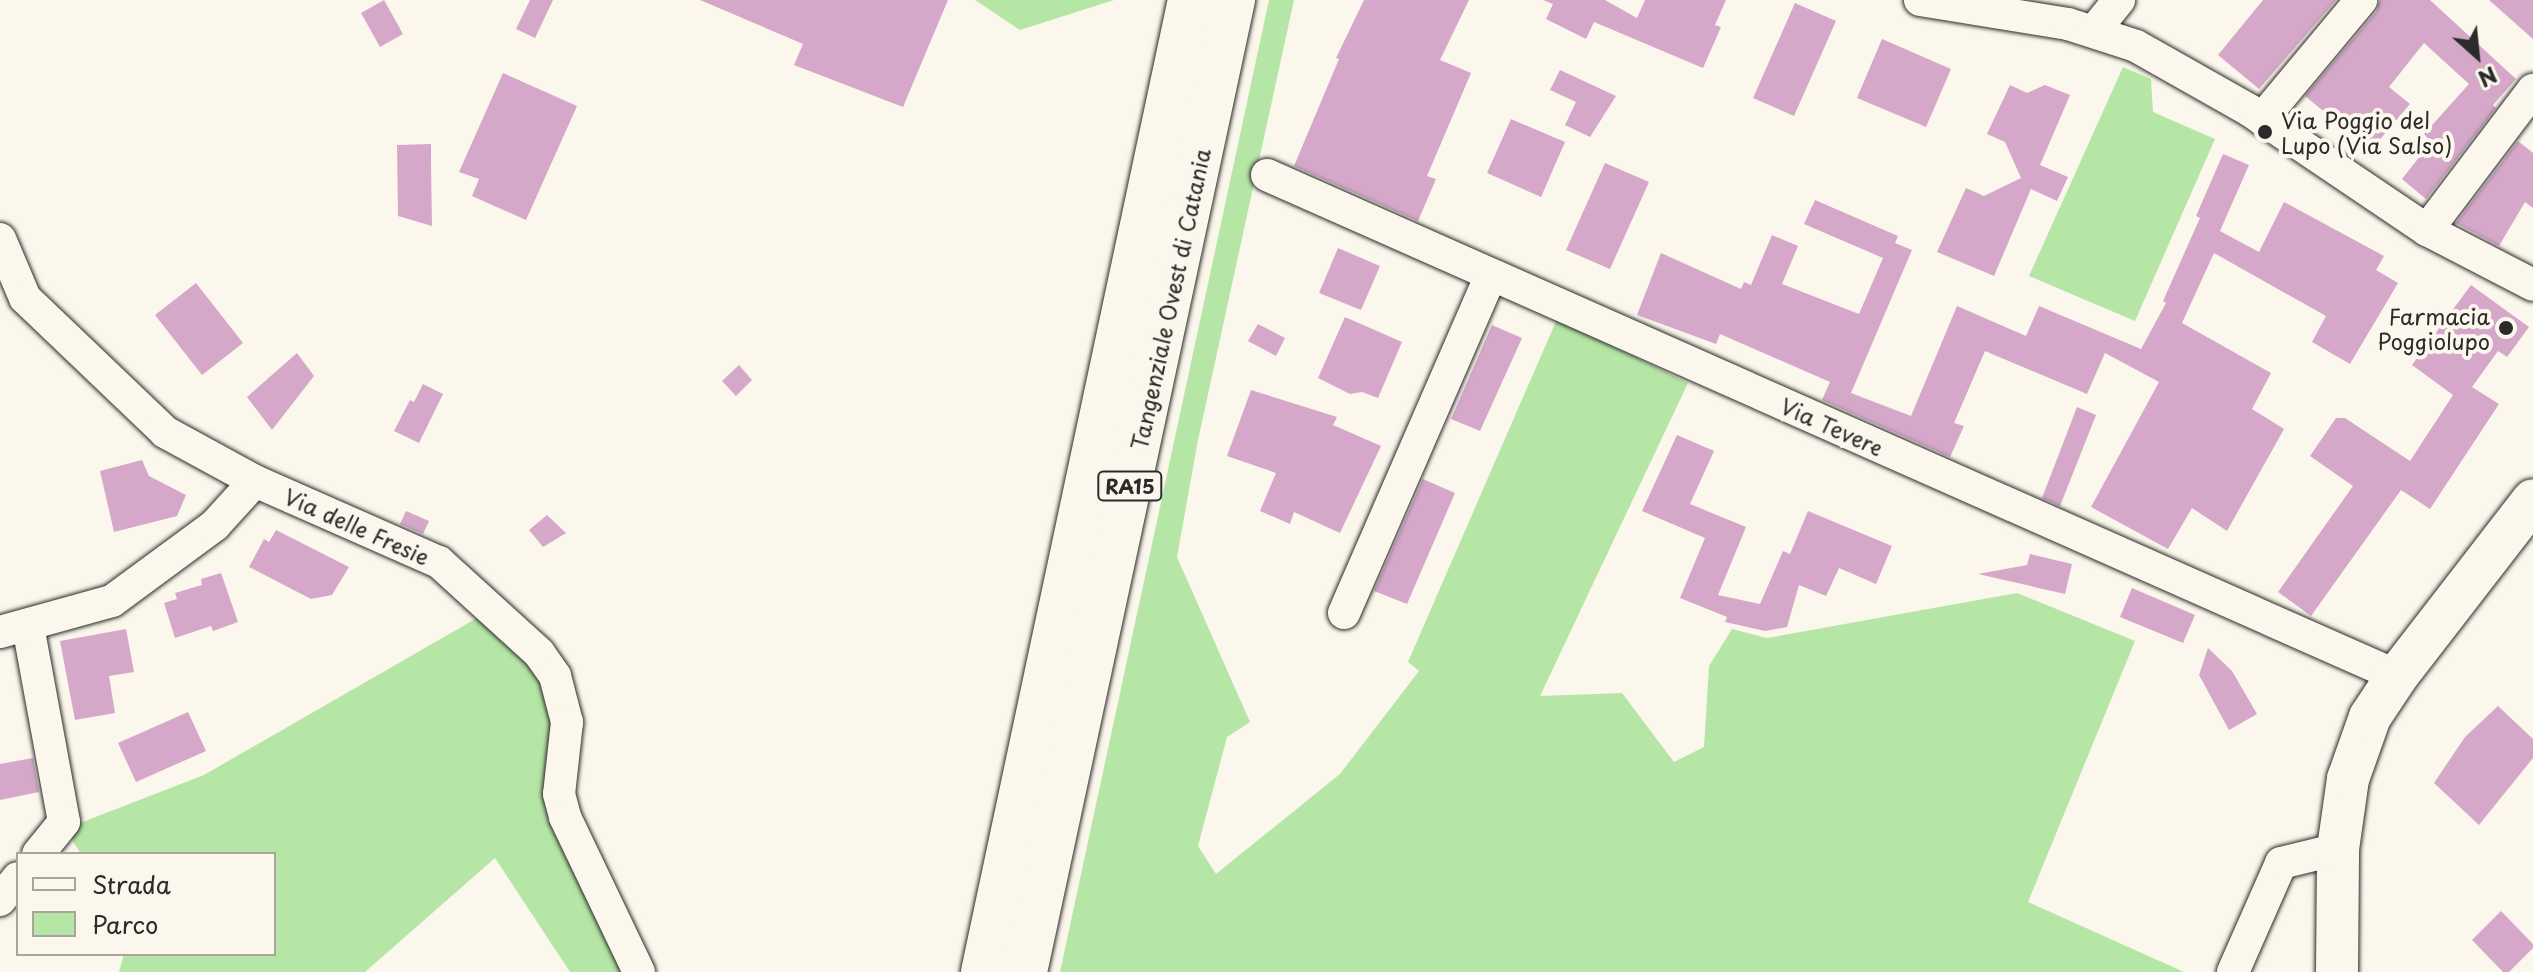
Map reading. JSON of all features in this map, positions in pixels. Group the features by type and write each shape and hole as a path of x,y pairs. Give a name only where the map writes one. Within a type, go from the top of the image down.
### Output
{"highway":[{"name":"Tangenziale Ovest di Catania","path":"983,972 1190,0"},
{"name":"Tangenziale Ovest di Catania","path":"1025,972 1233,0"}],"main road":[{"path":"2337,972 2338,849 2348,779 2370,717 2397,676 2533,500"}],"street":[{"path":"1920,0 2094,31 2136,46 2262,119 2427,230 2533,285"},
{"path":"2094,31 2119,0"},
{"path":"2262,119 2361,0"},
{"path":"2427,230 2533,90"},
{"name":"Via Tevere","path":"1267,175 2397,676"},
{"name":"Via delle Fresie","path":"0,239 25,298 42,319 165,432 255,481 439,562 539,653 555,676 567,722 559,794 565,817 639,972"},
{"path":"1344,613 1491,275"},
{"path":"40,852 64,822 14,629 112,601 215,525 255,481"},
{"path":"2233,972 2281,863 2338,849"},
{"path":"0,900 16,880"}],"green space":[{"path":"975,0 1114,0 1020,30"},
{"path":"1269,0 1294,0 1198,440 1177,557 1250,722 1227,737 1198,846 1216,874 1340,774 1419,671 1408,662 1557,319 1688,383 1540,696 1622,693 1674,762 1704,747 1709,666 1732,629 1767,638 2017,593 2135,641 2028,902 2184,972 1060,972"},
{"path":"2123,67 2151,79 2153,112 2215,139 2135,321 2029,276"},
{"path":"484,614 547,683 552,721 624,972 570,972 495,858 365,972 119,972 123,956 276,956 276,852 80,852 70,837 80,823 204,775"}],"building":[{"path":"384,0 403,34 380,47 361,13"},
{"path":"530,0 553,0 535,38 516,29"},
{"path":"700,0 948,0 903,107 794,65 803,44"},
{"path":"1364,0 1469,0 1440,60 1471,73 1427,176 1436,179 1418,221 1294,166 1339,59 1336,58"},
{"path":"1543,0 1605,0 1637,18 1645,0 1726,0 1715,25 1721,27 1703,68 1594,22 1586,39 1546,19 1553,4"},
{"path":"2263,0 2336,0 2259,89 2218,55"},
{"path":"2380,0 2430,0 2516,79 2493,105 2496,108 2426,199 2402,179 2431,142 2424,134 2469,84 2424,43 2389,87 2410,104 2371,150 2305,96 2376,12"},
{"path":"2489,0 2533,0 2533,39"},
{"path":"1795,3 1836,21 1794,116 1753,98"},
{"path":"1882,39 1951,69 1926,127 1857,98"},
{"path":"1560,70 1616,96 1590,137 1565,125 1576,102 1550,90"},
{"path":"503,73 577,106 526,220 472,196 479,179 459,172"},
{"path":"2010,85 2027,93 2045,85 2070,95 2040,165 2068,177 2057,201 2031,189 1994,276 1937,252 1966,188 1984,196 2021,178 2005,142 1987,134"},
{"path":"1511,119 1565,142 1541,197 1487,173"},
{"path":"2518,141 2533,153 2533,208 2525,202 2499,246 2456,223"},
{"path":"431,144 432,226 398,216 397,145"},
{"path":"2223,154 2249,165 2220,231 2259,252 2284,202 2384,256 2376,270 2398,283 2350,364 2312,342 2326,316 2214,253 2182,323 2271,373 2252,409 2284,429 2227,531 2192,508 2168,549 2091,507 2159,382 2105,353 2087,394 1985,351 1954,423 1964,426 1950,457 1822,400 1830,382 1720,334 1716,344 1637,315 1661,253 1741,289 1744,282 1751,285 1772,235 1798,246 1782,284 1859,314 1883,258 1804,224 1815,200 1898,236 1895,243 1912,250 1851,393 1911,416 1957,306 2026,336 2039,306 2141,349 2166,303 2163,301 2200,218 2196,216"},
{"path":"1605,163 1649,182 1610,269 1566,250"},
{"path":"1338,248 1380,266 1361,310 1319,293"},
{"path":"196,283 243,343 202,375 155,315"},
{"path":"2471,285 2529,327 2507,357 2498,351 2472,387 2499,404 2430,509 2401,490 2311,616 2278,592 2353,486 2310,456 2336,418 2345,418 2410,461 2453,395 2412,365"},
{"path":"1345,317 1402,342 1378,398 1362,392 1350,394 1318,378"},
{"path":"1258,324 1285,338 1276,356 1248,341"},
{"path":"1492,325 1522,338 1480,431 1451,419"},
{"path":"297,353 314,376 272,430 247,397"},
{"path":"739,365 752,380 736,396 722,381"},
{"path":"423,384 443,394 419,443 394,431 410,400 414,402"},
{"path":"1251,390 1337,417 1333,425 1381,446 1340,533 1294,512 1290,524 1260,511 1276,473 1227,456"},
{"path":"2077,407 2096,415 2060,506 2042,498"},
{"path":"1677,435 1714,451 1690,504 1746,527 1718,595 1760,604 1783,551 1790,554 1808,511 1892,546 1876,584 1839,568 1826,596 1799,585 1787,627 1765,631 1725,622 1727,617 1680,598 1705,538 1642,511"},
{"path":"142,460 149,476 186,495 177,516 114,532 100,471"},
{"path":"1423,479 1455,493 1407,604 1374,591"},
{"path":"406,511 429,521 423,534 400,524"},
{"path":"547,515 566,533 543,547 529,530"},
{"path":"276,530 349,567 332,595 311,599 249,567 264,539 269,542"},
{"path":"2030,554 2072,564 2065,594 1978,574 2027,565"},
{"path":"221,573 238,622 213,631 211,626 175,638 164,603 177,599 175,593 202,585 201,579"},
{"path":"2132,588 2195,615 2183,643 2120,617"},
{"path":"126,629 134,672 109,676 115,713 75,720 60,641"},
{"path":"2208,648 2232,671 2257,714 2229,730 2199,675"},
{"path":"2498,706 2533,739 2533,758 2479,825 2434,783 2465,737"},
{"path":"188,712 206,751 136,782 118,743"},
{"path":"33,758 39,792 0,800 0,764"},
{"path":"2501,911 2533,944 2533,948 2509,972 2503,972 2472,940"}],"place":[{"name":"Via Poggio del Lupo (Via Salso)","path":"2265,132"},
{"name":"Farmacia Poggiolupo","path":"2506,328"}]}
